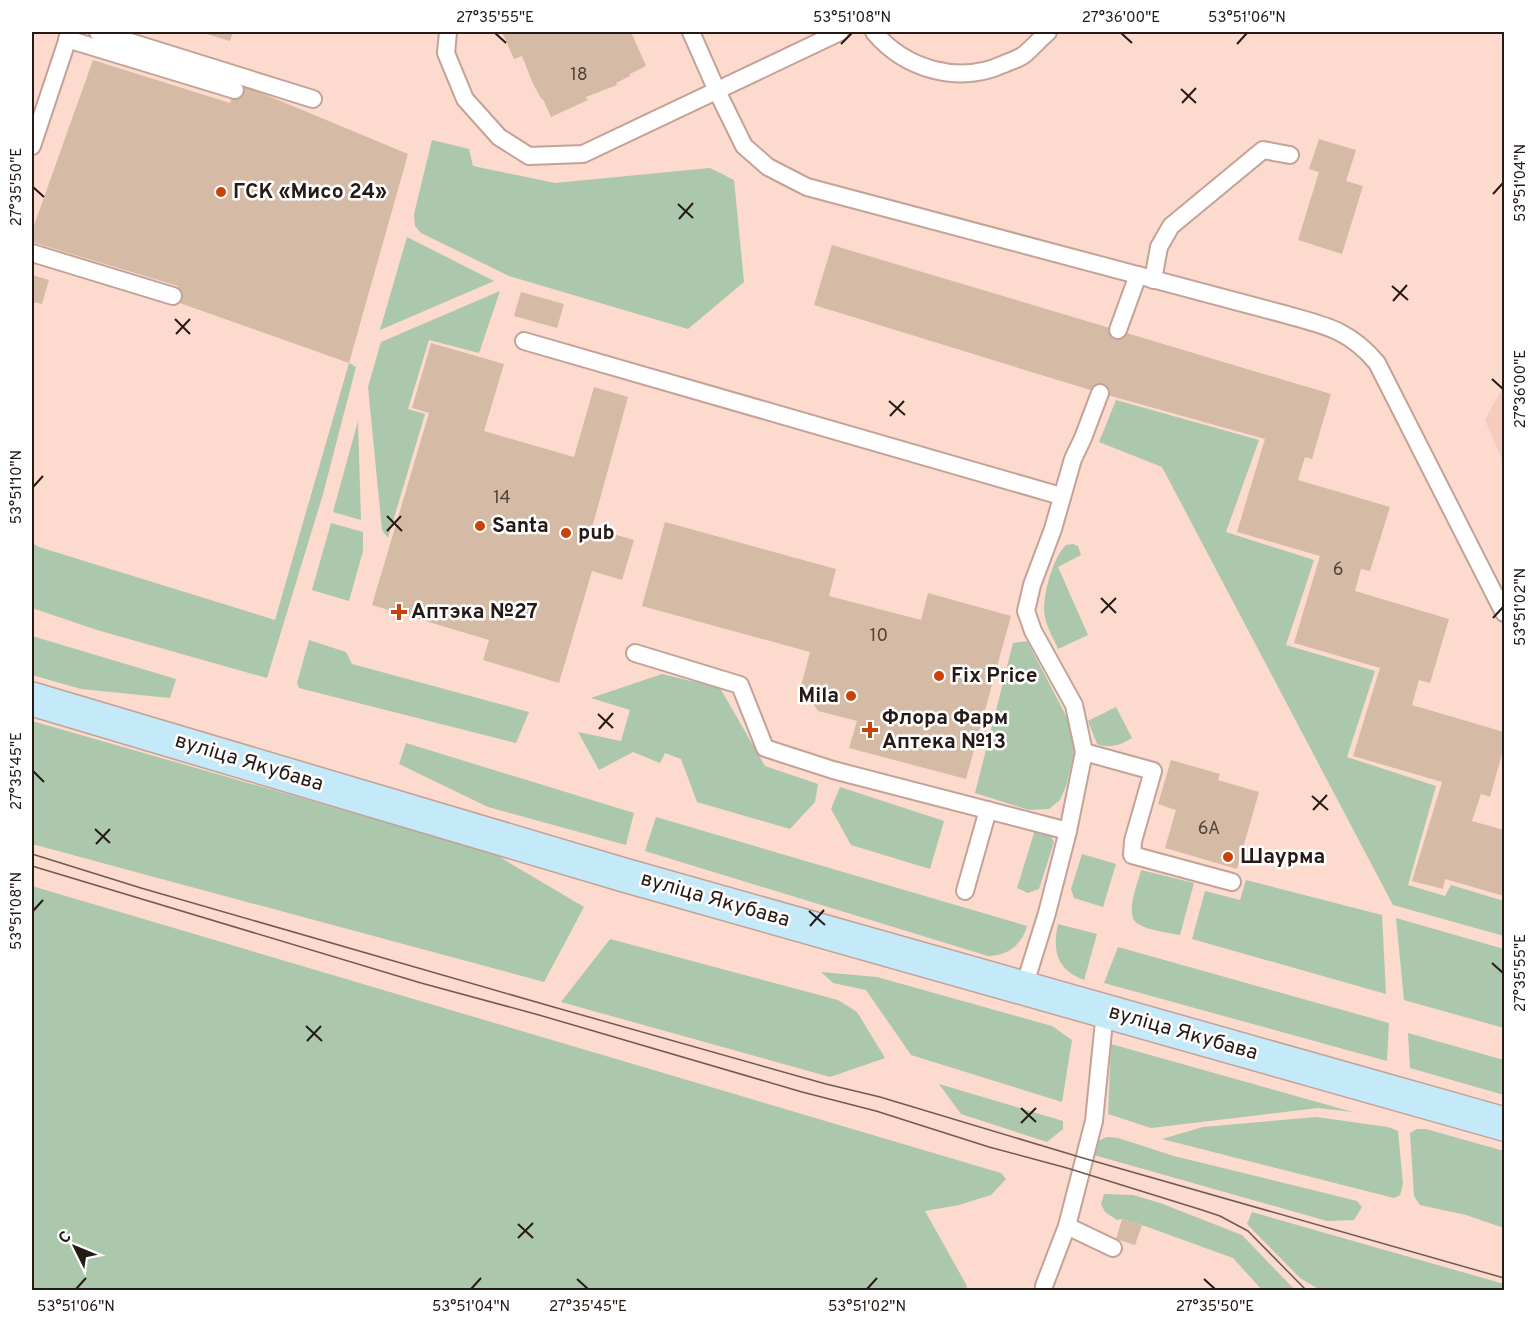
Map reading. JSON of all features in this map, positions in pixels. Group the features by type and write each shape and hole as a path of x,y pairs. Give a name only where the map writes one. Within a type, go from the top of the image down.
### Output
{"main road":[{"name":"вуліца Якубава","path":"32,699 603,869 1504,1124"}],"lane":[{"path":"98,32 313,99"},
{"path":"448,32 446,53 465,99 499,137 529,156 583,154 840,32"},
{"path":"691,32 744,146 768,166 807,187 1314,322 1347,334 1377,363 1504,613"},
{"path":"874,32 887,48 918,66 954,74 990,70 1023,55 1048,32"},
{"path":"32,146 69,35 235,90"},
{"path":"1118,330 1159,247 1172,226 1263,150 1290,155"},
{"path":"32,253 173,296"},
{"path":"524,342 1061,496"},
{"path":"1024,987 1047,913 1068,831 1084,752 1074,705 1033,631 1026,611 1032,585 1053,529 1073,459 1100,393"},
{"path":"635,653 740,685 765,748 833,770 1068,831"},
{"path":"1084,752 1153,771 1133,841 1132,855 1232,882"},
{"path":"965,891 988,810"},
{"path":"1044,1286 1067,1226 1094,1121 1104,1011"},
{"path":"1067,1226 1113,1248"}],"shaded area":[{"path":"1504,385 1504,464 1485,420"}],"green space":[{"path":"432,140 469,149 473,166 555,183 710,168 734,180 744,282 688,329 509,276 421,233 415,226 414,214"},
{"path":"407,237 494,281 380,330"},
{"path":"500,291 479,353 429,340 408,409 425,414 388,538 382,530 368,387 381,342"},
{"path":"349,363 356,367 323,494 267,678 97,630 32,608 32,543 275,620"},
{"path":"1116,400 1259,440 1226,532 1314,560 1286,645 1375,671 1347,757 1436,786 1408,885 1445,896 1451,885 1504,901 1504,936 1393,905 1162,467 1099,442"},
{"path":"358,421 361,520 333,512"},
{"path":"331,523 363,532 363,551 349,601 312,590"},
{"path":"1066,545 1078,546 1081,555 1058,567 1088,635 1058,649 1046,621 1045,600 1049,579 1061,551"},
{"path":"32,636 176,679 170,698 81,689 32,675"},
{"path":"309,640 346,652 352,664 529,712 516,743 299,688 297,683"},
{"path":"1027,641 1073,729 1074,754 1066,786 1060,800 1049,809 1029,810 975,793 1013,643"},
{"path":"662,674 720,688 765,766 818,784 815,802 790,829 697,802 681,759 665,753 660,763 633,752 599,770 578,732 621,741 630,710 591,698"},
{"path":"1116,707 1132,738 1115,746 1097,744 1088,721"},
{"path":"32,721 493,853 584,907 544,982 32,844"},
{"path":"406,743 634,813 626,845 488,807 399,764"},
{"path":"840,787 944,821 930,869 851,845 831,809"},
{"path":"656,817 1027,926 1025,933 1007,952 988,956 645,851"},
{"path":"1035,830 1050,834 1054,842 1039,889 1028,893 1017,888"},
{"path":"1082,854 1116,864 1103,907 1074,898 1071,889"},
{"path":"1141,870 1194,883 1180,935 1147,928 1134,920 1132,906"},
{"path":"1246,880 1382,915 1386,994 1192,939 1205,891 1240,900"},
{"path":"32,886 1001,1173 1006,1179 991,1195 959,1205 925,1211 967,1286 965,1290 32,1290"},
{"path":"1396,918 1504,949 1504,1028 1404,1000"},
{"path":"1058,924 1097,934 1084,980 1062,965 1056,951"},
{"path":"610,939 838,1000 857,1012 885,1058 830,1077 561,1002"},
{"path":"1118,947 1389,1023 1387,1061 1104,983"},
{"path":"821,972 877,977 1052,1026 1072,1040 1062,1102 911,1055 866,990 833,983"},
{"path":"1408,1033 1504,1060 1504,1095 1410,1068"},
{"path":"1111,1044 1353,1112 1318,1108 1151,1128 1108,1114"},
{"path":"939,1084 1063,1121 1063,1129 1047,1142 961,1114"},
{"path":"1316,1117 1388,1127 1398,1131 1403,1184 1400,1195 1394,1198 1162,1139 1203,1127"},
{"path":"1417,1129 1426,1129 1504,1151 1504,1228 1466,1215 1420,1205 1414,1196 1410,1133"},
{"path":"1118,1138 1174,1156 1357,1201 1362,1207 1354,1220 1327,1221 1094,1155 1095,1148 1101,1139"},
{"path":"1104,1194 1133,1195 1160,1203 1242,1235 1295,1290 1262,1290 1233,1258 1142,1225 1122,1219 1117,1220 1105,1212 1101,1204"},
{"path":"1252,1212 1504,1284 1504,1290 1320,1290 1300,1278 1247,1224"}],"building":[{"path":"200,32 233,32 230,41"},
{"path":"502,32 631,32 646,66 616,83 617,85 586,97 588,100 551,117 533,84 522,56 514,59"},
{"name":"ГСК «Мисо 24»","path":"93,60 230,103 237,83 408,154 349,363 174,301 173,296 178,286 32,242 32,231"},
{"path":"1319,139 1356,150 1346,181 1363,186 1342,254 1298,240 1319,172 1309,169"},
{"path":"832,245 1331,394 1312,459 1305,457 1298,480 1390,507 1370,571 1361,569 1355,591 1449,619 1430,683 1419,680 1412,705 1504,732 1504,747 1490,797 1481,794 1472,821 1504,830 1504,896 1445,879 1443,889 1412,881 1442,782 1353,756 1380,668 1294,643 1320,556 1237,532 1265,439 1100,393 814,305"},
{"path":"32,275 49,280 42,304 32,302"},
{"path":"521,292 564,304 557,328 514,316"},
{"path":"431,343 504,364 484,431 574,457 594,387 628,397 592,528 634,540 622,580 592,571 559,683 483,660 489,640 372,605 429,413 412,408"},
{"path":"665,522 836,569 829,596 921,620 928,593 1011,616 966,779 849,748 857,721 818,711 801,686 810,652 642,606"},
{"path":"1171,760 1220,774 1218,780 1259,792 1237,869 1165,848 1176,810 1158,804"},
{"path":"1122,1219 1142,1225 1135,1245 1116,1239"}],"tram line":[{"path":"32,854 141,888 550,1006 826,1084 880,1097 1083,1158 1504,1278"},
{"path":"32,866 421,983 876,1111 1202,1210 1220,1216 1248,1231 1306,1290"}],"place":[{"name":"ГСК «Мисо 24»","path":"221,192"},
{"name":"Santa","path":"480,526"},
{"name":"pub","path":"566,533"},
{"name":"Аптэка №27","path":"399,612"},
{"name":"Fix Price","path":"939,676"},
{"name":"Mila","path":"851,696"},
{"name":"Флора Фарм Аптека №13","path":"870,730"},
{"name":"Шаурма","path":"1228,857"}]}
